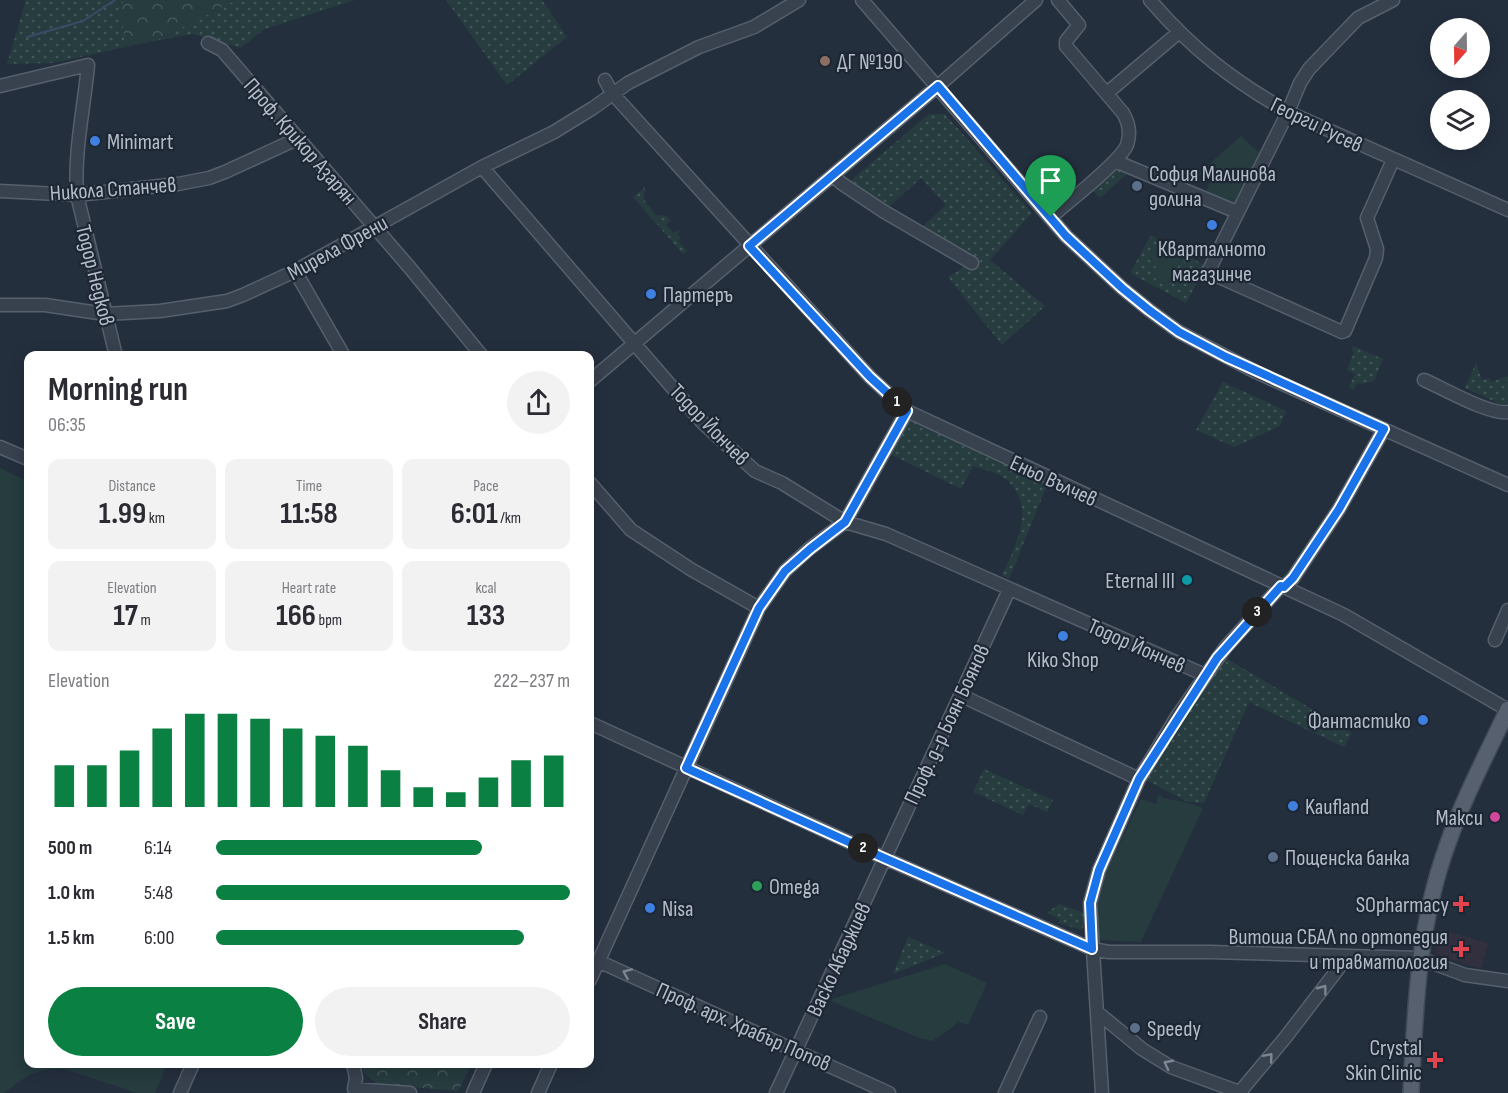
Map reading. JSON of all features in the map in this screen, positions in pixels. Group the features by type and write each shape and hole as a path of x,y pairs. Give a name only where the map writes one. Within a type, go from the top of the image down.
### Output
{"main road":[{"path":"1411,1093 1424,959 1455,852 1504,735 1508,710"},
{"path":"1419,1093 1424,959"}],"street":[{"name":"Мирела Френи","path":"0,305 45,305 105,314 160,311 226,301 243,295 295,271 482,167 554,132 628,83 699,47 754,27 799,0"},
{"path":"862,0 1082,252 1122,288 1179,332 1256,372 1508,484"},
{"path":"594,378 1036,0"},
{"path":"1051,217 1121,156 1128,141 1128,121 1066,46 1066,41 1079,25 1058,0"},
{"name":"Георги Русев","path":"1150,0 1178,33 1203,56 1288,112 1508,210"},
{"path":"1393,0 1358,18 1307,72 1208,272 1342,332 1345,331 1376,258 1377,249 1368,218 1393,160"},
{"path":"1107,93 1178,33"},
{"name":"Проф. Крикор Азарян","path":"208,43 222,50 375,226 478,351"},
{"name":"Тодор Недков","path":"0,86 88,65 75,168 77,195 115,351"},
{"name":"Еньо Вълчев","path":"605,80 612,93 749,246 870,377 907,411 1344,615 1508,710"},
{"name":"Никола Станчев","path":"0,191 77,195 178,184 209,178 225,172 298,138"},
{"path":"1115,161 1237,212"},
{"name":"Тодор Йончев","path":"482,167 703,423 755,471 782,483 845,522 886,534 1205,675"},
{"path":"833,175 841,183 883,211 972,263"},
{"path":"295,271 341,351"},
{"path":"1424,380 1489,410 1508,412"},
{"path":"594,970 759,608 785,571 845,522 907,411"},
{"path":"1102,1093 1090,903 1099,870 1139,779 1205,675 1225,648 1293,578 1339,509 1384,429"},
{"path":"0,447 24,457"},
{"path":"594,488 631,530 692,570 759,608"},
{"name":"Проф. д-р Боян Боянов","path":"884,858 1009,590"},
{"path":"1495,640 1508,610"},
{"path":"960,695 1139,779"},
{"path":"594,725 884,858 1092,949 1109,952 1210,952 1424,959 1465,975 1508,981"},
{"name":"Васко Абаджиев","path":"776,1093 884,858"},
{"path":"1097,1012 1142,1049 1172,1067 1240,1093 1348,956"},
{"name":"Проф. арх. Храбър Попов","path":"598,961 889,1093"},
{"path":"1005,1093 1040,1017"},
{"path":"180,1093 192,1068"},
{"path":"354,1068 356,1078 354,1089 410,1093"},
{"path":"472,1093 484,1068"},
{"path":"538,1093 549,1068"}],"shaded area":[{"name":"Витоша СБАЛ по ортопедия и травматология","path":"1441,930 1488,943 1481,969 1435,954"}],"green space":[{"path":"26,0 124,0 122,7 125,47 53,63 7,64"},
{"path":"124,0 236,0 155,41 125,47 121,7"},
{"path":"236,0 355,0 265,29 240,48 193,34 155,41"},
{"path":"446,0 542,0 567,37 507,85"},
{"path":"929,114 945,114 1032,213 990,260 1045,306 1002,345 948,277 971,263 921,228 946,205 921,178 886,209 849,182"},
{"path":"1241,136 1262,155 1235,207 1205,195 1211,179 1198,174"},
{"path":"1114,167 1129,172 1100,198 1090,188"},
{"path":"645,187 644,200 656,215 666,216 671,220 666,225 674,233 680,231 678,241 687,251 683,254 633,197"},
{"path":"1151,235 1170,246 1167,250 1158,246 1157,279 1168,283 1182,259 1171,252 1173,248 1206,266 1186,303 1130,273"},
{"path":"1158,245 1182,258 1166,284 1151,276 1156,266 1149,260"},
{"path":"1353,346 1383,359 1374,381 1357,383 1353,390 1349,387 1355,374 1347,370 1354,352"},
{"path":"1476,363 1482,380 1489,378 1491,382 1508,376 1508,404 1500,404 1465,388"},
{"path":"1223,382 1286,411 1280,426 1234,447 1196,430"},
{"path":"908,417 1048,483 1009,579 1002,575 1018,539 1022,514 1021,502 1016,491 1004,478 973,466 961,489 888,453"},
{"path":"0,468 24,480 24,1068 165,1068 155,1093 137,1093 64,1069 54,1069 31,1074 4,1093 0,1093"},
{"path":"1224,657 1352,733 1344,747 1249,702 1204,803 1188,802 1146,780 1202,665"},
{"path":"984,769 1053,800 1047,812 1029,804 1023,815 973,792"},
{"path":"1158,795 1203,808 1141,942 1097,940 1096,917 1099,887 1141,799 1156,804"},
{"path":"1059,904 1085,913 1082,930 1059,923 1059,919 1047,913"},
{"path":"908,937 945,953 893,974"},
{"path":"945,964 987,983 968,1025 957,1021 953,1027 932,1041 919,1038 831,1001 832,999"},
{"path":"362,1068 470,1068 458,1091 377,1084 364,1073"}],"waterway":[{"path":"27,37 83,21 115,0"}],"place":[{"name":"ДГ №190","path":"825,61"},
{"name":"Minimart","path":"95,141"},
{"name":"София Малинова долина","path":"1137,186"},
{"name":"Кварталното магазинче","path":"1212,225"},
{"name":"Партеръ","path":"651,294"},
{"name":"Eternal III","path":"1187,580"},
{"name":"Kiko Shop","path":"1063,636"},
{"name":"Фантастико","path":"1423,720"},
{"name":"Kaufland","path":"1293,806"},
{"name":"Макси","path":"1495,817"},
{"name":"Пощенска банка","path":"1273,857"},
{"name":"Omega","path":"757,886"},
{"name":"SOpharmacy","path":"1461,904"},
{"name":"Nisa","path":"650,908"},
{"name":"Витоша СБАЛ по ортопедия и травматология","path":"1461,949"},
{"name":"Speedy","path":"1135,1028"},
{"name":"Crystal Skin Clinic","path":"1435,1060"}],"route":[{"path":"938,86 1051,217 1082,252 1122,288 1179,332 1256,372 1384,429 1339,509 1293,578 1284,587 1281,586 1217,658 1178,715 1139,779 1099,870 1090,903 1092,949 686,768 759,608 785,571 845,522 907,411 870,377 749,246 938,86"}]}
